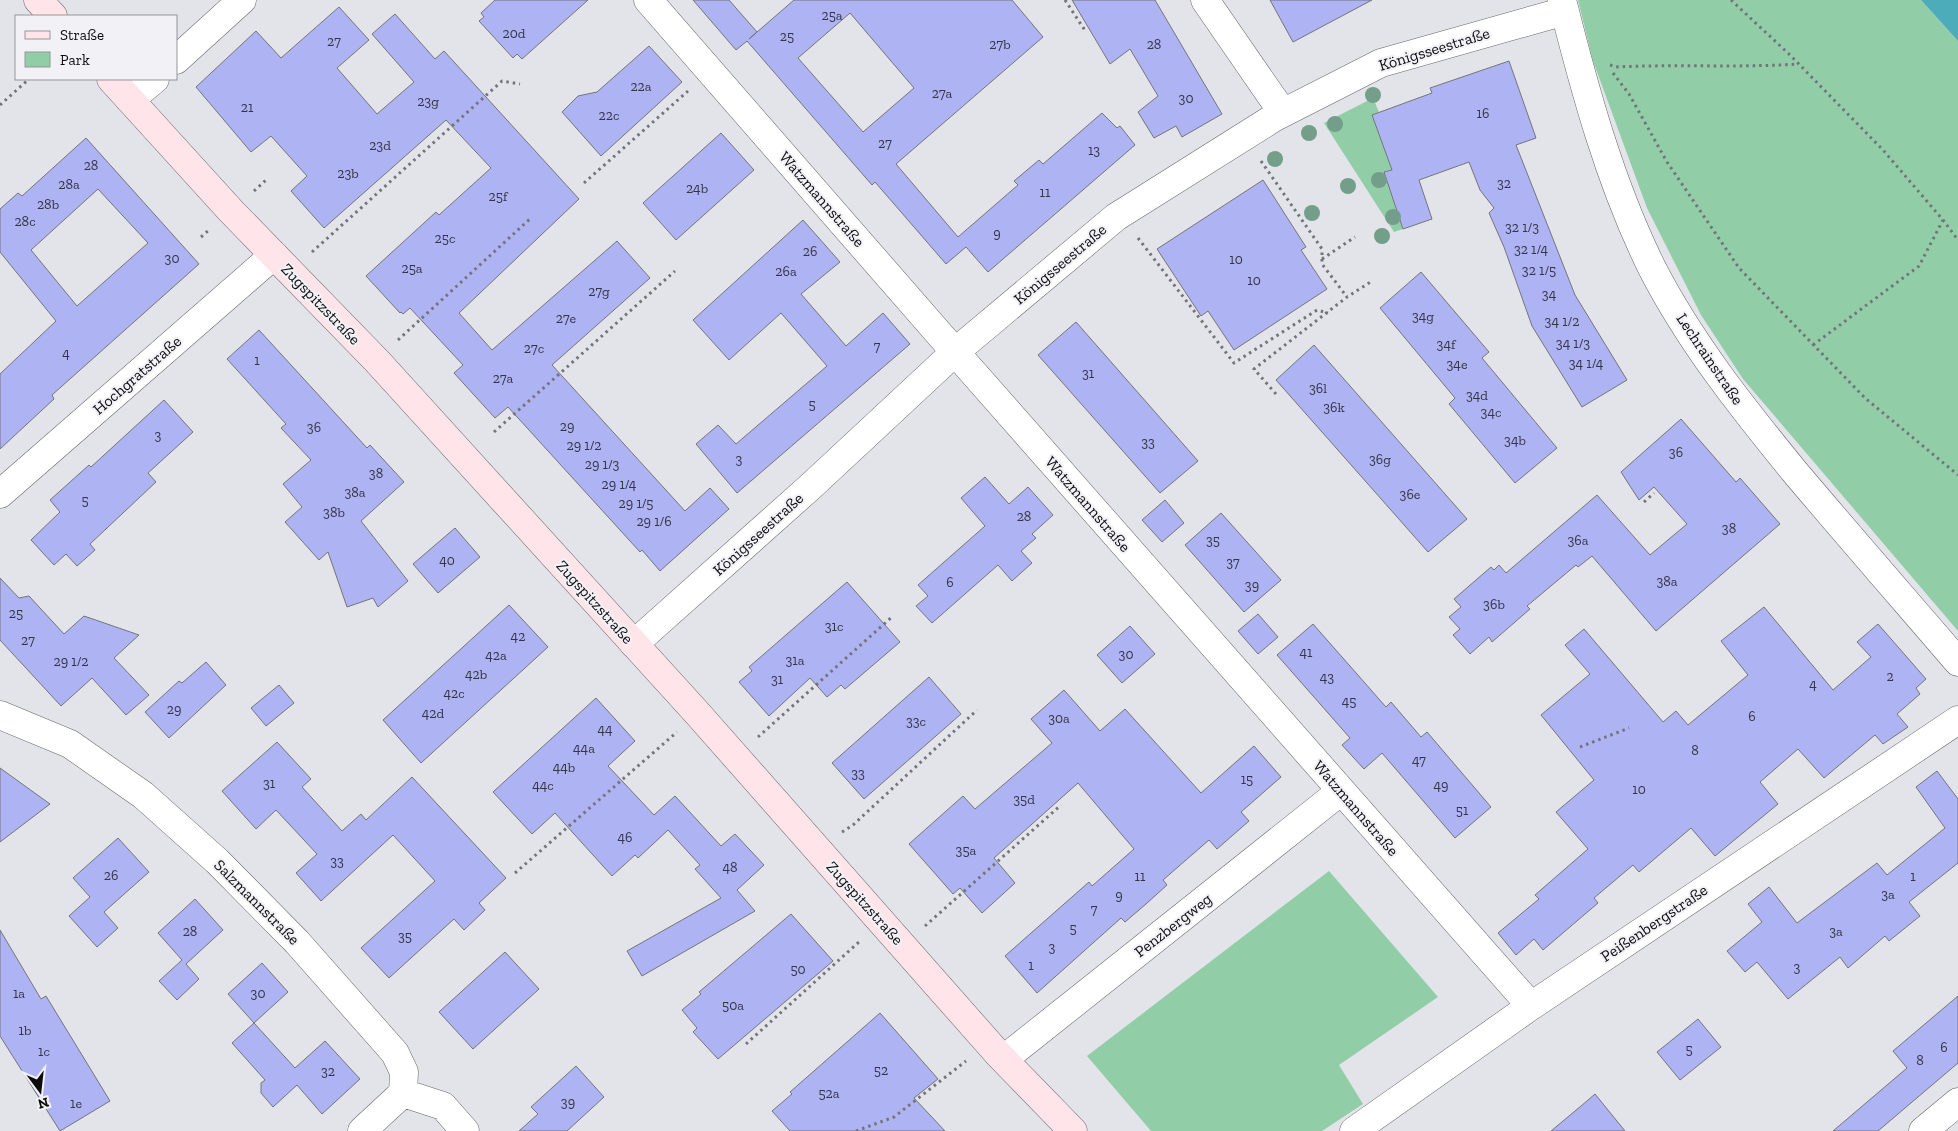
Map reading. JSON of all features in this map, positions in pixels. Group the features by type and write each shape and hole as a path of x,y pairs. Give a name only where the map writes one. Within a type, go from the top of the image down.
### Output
{"street":[{"path":"38,0 52,15"},
{"path":"178,58 242,0"},
{"name":"Watzmannstraße","path":"648,0 954,352 1531,1006"},
{"path":"1205,0 1282,113"},
{"name":"Königsseestraße","path":"634,644 667,617 810,487 954,352 1116,217 1282,113 1381,63 1563,6"},
{"name":"Lechrainstraße","path":"1563,6 1590,104 1622,201 1652,268 1684,324 1730,392 1757,426 1958,662"},
{"name":"Zugspitzstraße","path":"112,80 282,263 377,361 698,714 880,922 996,1050 1073,1131"},
{"path":"130,100 154,80"},
{"name":"Hochgratstraße","path":"0,494 282,263"},
{"name":"Salzmannstraße","path":"0,714 70,744 143,795 217,861 297,942 395,1053 404,1072 403,1093"},
{"name":"Peißenbergstraße","path":"1354,1131 1531,1006 1958,720"},
{"name":"Penzbergweg","path":"996,1050 1341,791"},
{"path":"362,1131 403,1093 443,1106 465,1131"},
{"path":"1923,1131 1958,1102"}],"path":[{"path":"1065,0 1086,32"},
{"path":"1731,0 1799,64 1882,150 1958,240"},
{"path":"1799,64 1616,67 1607,64 1628,94 1667,162 1739,268 1865,398 1958,475"},
{"path":"584,183 710,71"},
{"path":"0,105 29,80"},
{"path":"282,263 502,81 520,84"},
{"path":"1244,137 1322,249 1322,264 1347,297"},
{"path":"377,361 532,217"},
{"path":"1814,346 1918,266 1943,220"},
{"path":"1322,259 1355,237"},
{"path":"1142,243 1234,363 1316,310 1328,313"},
{"path":"494,432 675,271"},
{"path":"1276,394 1254,369 1347,297 1372,281"},
{"path":"1644,502 1654,493"},
{"path":"736,757 893,616"},
{"path":"817,849 853,825 977,710"},
{"path":"515,873 698,714"},
{"path":"1580,747 1629,728"},
{"path":"903,946 1061,805"},
{"path":"746,1044 880,922"},
{"path":"856,1131 894,1117 941,1082 996,1050"}],"green space":[{"path":"1578,0 1921,0 1958,41 1958,631 1743,379 1701,315 1647,208 1593,61"},
{"path":"1373,98 1379,112 1373,115 1394,169 1384,172 1403,229 1394,232 1324,123"},
{"path":"1329,871 1438,997 1339,1065 1363,1104 1322,1131 1151,1131 1087,1056"}],"water":[{"path":"1921,0 1958,0 1958,41"}],"building":[{"path":"495,0 588,0 522,59 517,54 513,58 479,21 484,17 481,13"},
{"path":"693,0 729,0 757,32 749,39 794,0 1012,0 1043,37 896,164 958,237 1018,185 1014,181 1039,160 1043,164 1102,113 1117,128 1120,126 1135,145 988,272 966,247 946,264 875,182 872,185 747,41 736,50","holes":["850,13 914,88 863,132 798,58"]},
{"path":"1072,0 1155,0 1222,114 1182,137 1176,126 1154,138 1138,112 1158,96 1130,49 1110,64"},
{"path":"1270,0 1372,0 1293,42"},
{"path":"339,7 369,40 337,68 377,114 414,82 372,34 395,14 435,59 444,51 579,199 459,313 492,350 617,241 650,278 552,365 685,511 710,488 729,509 660,571 642,550 640,552 508,407 495,418 454,373 463,365 410,308 403,314 400,313 366,276 436,212 439,215 491,168 446,120 324,228 291,191 307,176 271,136 251,152 196,87 256,31 281,58"},
{"path":"649,46 682,82 601,156 562,112 578,96 597,92"},
{"path":"1509,61 1536,138 1516,145 1575,295 1627,380 1582,407 1532,326 1504,247 1489,213 1494,208 1480,190 1469,162 1419,180 1432,219 1403,229 1384,172 1392,170 1372,115 1432,93 1430,88"},
{"path":"721,133 754,170 676,240 643,203"},
{"path":"86,138 199,264 52,395 54,399 0,449 0,374 56,321 0,252 0,209 18,193 22,196","holes":["98,189 148,243 77,306 31,250"]},
{"path":"1263,180 1306,247 1301,250 1327,289 1234,350 1208,311 1201,316 1157,249"},
{"path":"803,220 840,262 801,294 846,346 883,313 910,344 737,493 696,444 718,425 736,444 827,366 781,313 729,360 693,320"},
{"path":"1421,272 1489,352 1482,358 1557,448 1515,483 1449,404 1455,398 1380,308"},
{"path":"1076,322 1198,461 1160,493 1038,355"},
{"path":"259,330 367,448 370,445 404,482 361,521 408,581 378,607 373,598 347,607 328,552 319,560 285,522 302,507 283,484 311,460 281,428 286,424 227,359"},
{"path":"1314,345 1467,519 1428,552 1276,380"},
{"path":"164,400 193,432 148,473 156,482 90,544 95,550 77,566 66,554 54,565 31,540 60,512 50,500 89,465 91,467"},
{"path":"1681,419 1736,482 1740,478 1780,524 1656,631 1592,556 1578,567 1576,565 1527,606 1530,609 1492,642 1489,637 1470,654 1453,635 1460,629 1449,617 1461,607 1454,599 1491,567 1494,570 1499,565 1506,573 1597,495 1650,555 1687,524 1654,487 1639,500 1621,472"},
{"path":"985,477 1009,504 1028,487 1053,515 1032,534 1036,538 1021,551 1032,563 1012,581 998,565 932,623 916,606 928,596 918,585 985,526 961,498"},
{"path":"1165,500 1184,523 1162,542 1142,520"},
{"path":"1221,513 1281,580 1244,612 1185,545"},
{"path":"455,528 480,557 438,593 413,564"},
{"path":"0,578 19,598 29,596 64,634 84,616 139,635 114,658 149,695 126,715 92,678 61,706 0,640"},
{"path":"847,582 900,642 845,689 841,685 827,697 810,678 769,716 739,682 752,671 749,667"},
{"path":"509,605 548,647 421,763 383,720"},
{"path":"1764,607 1833,690 1871,657 1857,642 1878,624 1926,679 1916,688 1920,694 1897,714 1908,727 1883,744 1875,735 1824,778 1798,749 1760,782 1778,804 1715,856 1691,828 1639,872 1633,865 1594,898 1598,903 1543,950 1534,939 1516,955 1498,933 1539,899 1535,895 1588,849 1556,812 1594,780 1541,715 1590,674 1565,645 1584,629 1663,722 1676,711 1688,725 1748,675 1721,641"},
{"path":"1258,614 1278,637 1258,654 1238,631"},
{"path":"1313,624 1386,707 1391,702 1421,737 1427,732 1491,807 1455,838 1382,753 1364,769 1342,745 1350,738 1277,655"},
{"path":"1130,626 1155,654 1122,683 1097,655"},
{"path":"206,662 226,685 169,738 145,712 179,681 182,683"},
{"path":"929,677 961,714 864,799 832,763"},
{"path":"279,685 294,703 266,726 251,708"},
{"path":"1064,690 1100,731 1125,709 1201,793 1254,746 1281,777 1241,812 1249,821 1217,849 1209,840 1163,880 1167,885 1146,904 1125,922 1121,918 1037,993 1005,956 1089,882 1092,886 1134,849 1078,783 994,858 1015,883 982,913 960,888 953,894 909,844 963,796 975,809 1052,743 1031,719"},
{"path":"596,698 635,741 608,766 654,815 675,796 721,846 735,834 764,865 737,890 755,911 642,976 627,951 721,898 695,869 700,865 668,830 638,858 635,855 612,876 555,813 532,834 493,792"},
{"path":"277,742 311,779 302,787 342,831 361,814 366,820 412,777 506,878 479,903 485,910 464,930 454,919 389,978 361,948 435,881 393,835 321,901 296,873 317,854 276,810 256,829 222,791"},
{"path":"0,768 50,804 0,842"},
{"path":"1937,771 1958,799 1958,863 1909,902 1920,916 1889,941 1885,936 1848,968 1840,957 1788,999 1757,962 1745,972 1727,951 1762,922 1748,904 1769,887 1797,923 1877,863 1887,875 1945,828 1916,787"},
{"path":"118,838 149,872 104,912 118,928 97,947 69,916 90,897 73,878"},
{"path":"195,899 223,930 186,964 199,979 177,1000 159,981 182,960 158,933"},
{"path":"791,914 833,961 718,1059 693,1032 697,1028 682,1010 701,994 699,992"},
{"path":"0,930 41,999 46,996 110,1101 60,1131 0,1036"},
{"path":"505,952 539,989 473,1049 439,1012"},
{"path":"262,963 288,992 254,1023 228,994"},
{"path":"1958,996 1958,1063 1878,1131 1833,1131 1907,1068 1893,1051"},
{"path":"880,1013 938,1079 914,1098 945,1131 790,1131 772,1111 792,1094 790,1092"},
{"path":"1698,1019 1721,1047 1680,1080 1657,1052"},
{"path":"254,1023 295,1068 325,1041 360,1079 322,1114 297,1085 273,1107 261,1093 261,1083 265,1080 232,1043"},
{"path":"576,1066 604,1097 567,1131 519,1131 538,1114 531,1107"},
{"path":"1595,1094 1625,1131 1551,1131 1581,1106"}]}
